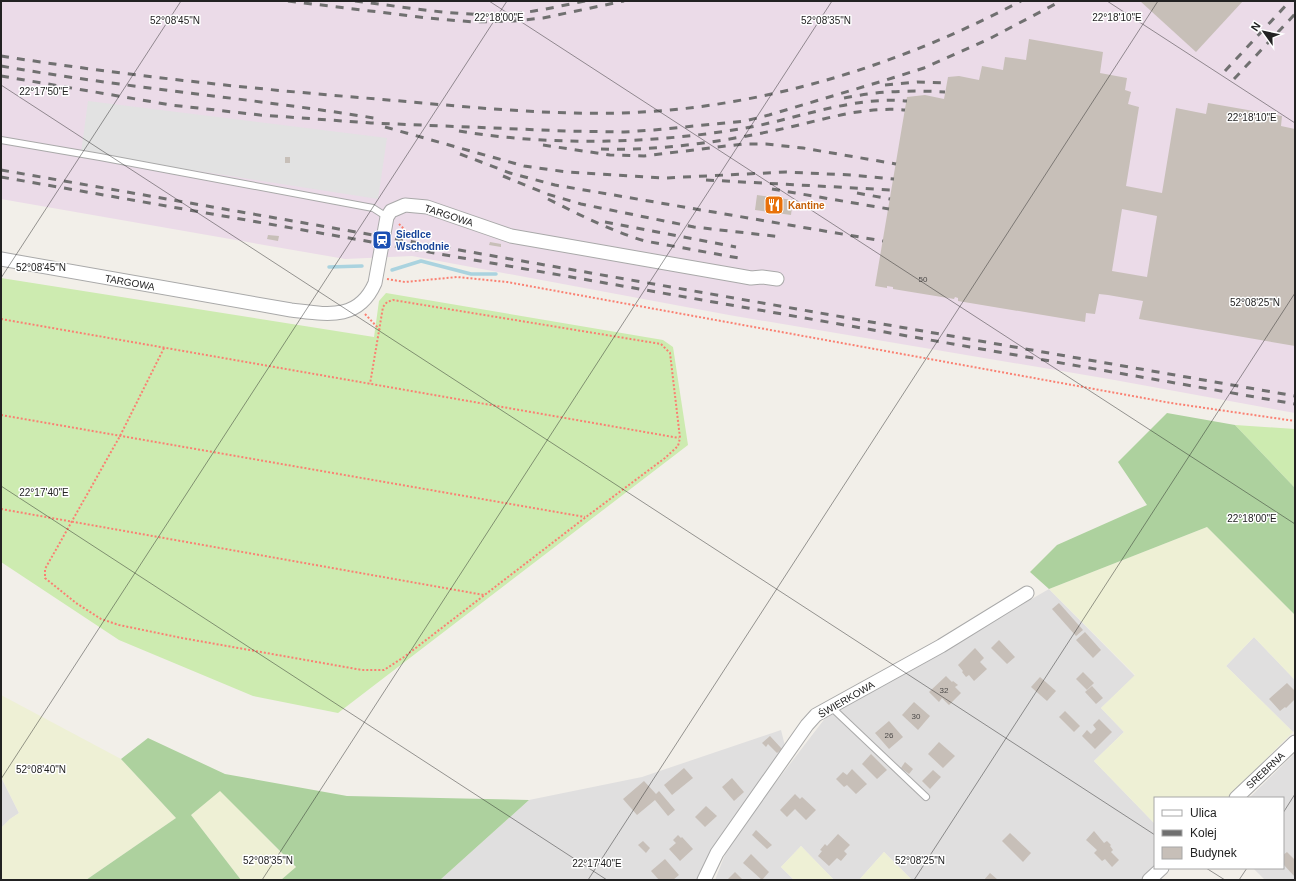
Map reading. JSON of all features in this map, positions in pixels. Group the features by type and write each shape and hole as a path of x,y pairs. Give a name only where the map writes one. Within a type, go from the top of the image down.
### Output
{"street":[{"name":"TARGOWA","path":"1,259 290,310 343,313 352,310 360,304 371,292 376,277 387,217 391,211 405,205 427,207 511,236 745,277 777,279"},
{"name":"ŚWIERKOWA","path":"704,880 717,853 807,725 816,715 941,646 1027,593"},
{"name":"SREBRNA","path":"1237,797 1295,742"},
{"path":"1149,880 1161,869"}],"lane":[{"path":"1,140 373,208 387,217"},
{"path":"830,706 926,797"}],"path":[{"path":"387,217 396,222 407,232 426,236"},
{"path":"376,277 405,282 457,277 507,282 1171,403 1295,421"},
{"path":"164,348 120,436 45,569 45,578 101,619 119,625 182,638 362,670 384,670 404,657 665,458 678,446 680,438 670,353 661,344 393,300 387,302 383,307 370,384"},
{"path":"360,304 364,313 380,330"},
{"path":"1,319 680,438"},
{"path":"1,415 586,517"},
{"path":"1,510 484,596"}],"shaded area":[{"path":"1,1 1295,1 1295,413 1109,379 729,315 412,256 345,259 1,199"},
{"path":"88,101 387,138 378,199 81,153"},
{"path":"1049,589 1135,676 1101,708 1124,732 1094,761 1154,823 1154,869 1142,880 912,880 884,852 859,880 834,880 801,846 781,867 794,880 715,880 730,842 826,717"},
{"path":"1254,637 1295,680 1295,730 1293,732 1226,666"},
{"path":"781,730 785,746 698,880 440,880 529,800 642,777"},
{"path":"1295,753 1295,880 1265,880 1254,869 1284,869 1284,797 1250,797"},
{"path":"1,777 19,813 1,828"}],"green space":[{"path":"1,278 374,337 379,301 386,293 663,340 673,347 688,445 338,713 253,696 119,640 1,562"},
{"path":"1167,413 1235,425 1295,488 1295,615 1207,527 1049,589 1030,572 1057,545 1147,505 1118,462"},
{"path":"1235,425 1295,429 1295,488"},
{"path":"1207,527 1295,615 1295,680 1254,637 1226,666 1293,732 1228,797 1154,797 1154,823 1094,761 1124,732 1101,708 1135,675 1049,589"},
{"path":"1,695 121,759 176,818 86,880 1,880 1,828 19,813 1,777"},
{"path":"148,738 225,774 347,796 529,800 440,880 281,880 296,867 220,791 191,815 241,880 86,880 176,818 121,759"},
{"path":"220,790 296,868 281,880 241,880 191,815"},
{"path":"801,846 834,880 794,880 781,867"},
{"path":"884,852 912,880 859,880"}],"building":[{"path":"1140,1 1243,1 1196,52"},
{"path":"1029,39 1103,52 1100,73 1127,78 1125,90 1131,92 1128,104 1139,107 1126,186 1162,193 1176,108 1206,114 1208,103 1282,116 1281,126 1295,129 1295,346 1139,319 1143,301 1108,295 1099,294 1095,314 1086,313 1085,322 958,301 958,298 955,297 954,299 893,289 893,287 887,286 887,288 875,286 907,97 925,95 944,99 948,77 959,76 979,80 982,66 1003,70 1005,57 1026,60","holes":["1122,209 1157,216 1147,277 1112,271"]},
{"path":"285,157 290,157 290,163 285,163"},
{"name":"Kantine","path":"757,195 793,200 791,215 755,210"},
{"path":"268,235 279,236 278,241 267,239"},
{"path":"490,242 501,244 501,247 489,245"},
{"path":"1059,603 1083,630 1076,636 1052,609"},
{"path":"1085,632 1101,650 1093,658 1076,640"},
{"path":"999,640 1015,657 1007,664 991,648"},
{"path":"975,648 984,658 980,662 987,669 974,681 969,675 966,677 958,665"},
{"path":"1083,672 1094,683 1087,690 1076,679"},
{"path":"946,676 958,685 955,687 961,693 949,705 942,698 939,702 929,692"},
{"path":"1040,677 1056,691 1047,701 1031,687"},
{"path":"1287,683 1295,691 1295,699 1286,708 1285,707 1280,711 1269,699"},
{"path":"1092,686 1103,698 1096,704 1085,692"},
{"path":"914,702 930,716 918,730 902,715"},
{"path":"1065,711 1080,726 1074,732 1059,717"},
{"path":"1099,719 1112,732 1095,749 1082,736 1087,730 1091,734 1096,729 1093,725"},
{"path":"889,721 903,737 889,749 875,733"},
{"path":"770,736 782,749 777,753 768,744 766,747 762,743"},
{"path":"939,742 955,756 943,768 928,754"},
{"path":"871,754 887,770 877,779 862,764"},
{"path":"905,762 913,769 909,774 901,768"},
{"path":"684,768 693,778 672,795 664,785"},
{"path":"852,769 867,784 856,794 847,785 844,787 836,779 843,772 847,775"},
{"path":"933,770 941,777 930,789 922,781"},
{"path":"732,778 744,792 734,801 722,787"},
{"path":"644,781 656,794 659,791 675,810 668,816 655,800 637,815 623,799"},
{"path":"795,794 800,799 802,797 816,810 806,820 795,809 787,817 780,810"},
{"path":"706,806 717,816 705,827 695,817"},
{"path":"756,830 772,845 767,849 752,835"},
{"path":"1094,831 1104,843 1107,841 1111,845 1110,846 1113,850 1111,852 1119,860 1112,867 1105,859 1102,861 1094,853 1097,850 1086,840"},
{"path":"1010,833 1031,853 1023,862 1002,841"},
{"path":"838,834 850,845 844,851 847,854 841,861 837,858 829,866 818,856 822,851 820,850 825,844 827,846"},
{"path":"678,835 681,838 682,837 693,849 680,861 669,849 676,843 673,840"},
{"path":"643,841 650,848 646,853 638,845"},
{"path":"1287,852 1295,860 1295,877 1284,865 1284,854"},
{"path":"751,854 769,872 762,880 743,863"},
{"path":"665,859 679,875 673,880 659,880 651,871"},
{"path":"735,872 743,880 727,880"},
{"path":"990,873 998,880 984,880"}],"waterway":[{"path":"392,270 421,261 471,274 496,274"},
{"path":"329,267 362,266"}],"railway":[{"path":"288,1 473,22 514,21 543,18 624,1"},
{"path":"355,1 432,11 491,15 529,12 585,1"},
{"path":"1,56 137,75 319,94 525,111 621,113 673,110 725,103 776,93 827,80 877,64 926,45 1021,1"},
{"path":"1,76 171,105 260,115 371,123 566,131 624,132 654,130 745,121 924,68 987,40 1061,1"},
{"path":"1225,71 1290,1"},
{"path":"1234,79 1295,14"},
{"path":"1,66 94,81 374,118"},
{"path":"885,85 917,82 947,83"},
{"path":"844,98 894,92 945,92"},
{"path":"459,131 494,136 564,141 670,138 740,129 844,105 886,100 907,101"},
{"path":"601,149 645,149 689,145 755,134 856,112 888,109 905,110"},
{"path":"385,127 524,166 567,172 665,178 786,172 851,175 894,179"},
{"path":"543,145 610,155 644,156 743,144 766,144 803,148 896,164"},
{"path":"460,154 510,173 555,185 883,241"},
{"path":"1,170 1295,396"},
{"path":"503,176 547,194 581,204 694,227 782,237"},
{"path":"1,177 1295,404"},
{"path":"706,180 892,190"},
{"path":"772,189 889,209"},
{"path":"857,193 890,199"},
{"path":"548,199 608,228 645,241 744,259"},
{"path":"605,222 736,247"}],"place":[{"name":"Kantine","path":"774,205"},
{"name":"Siedlce Wschodnie","path":"382,240"}]}
